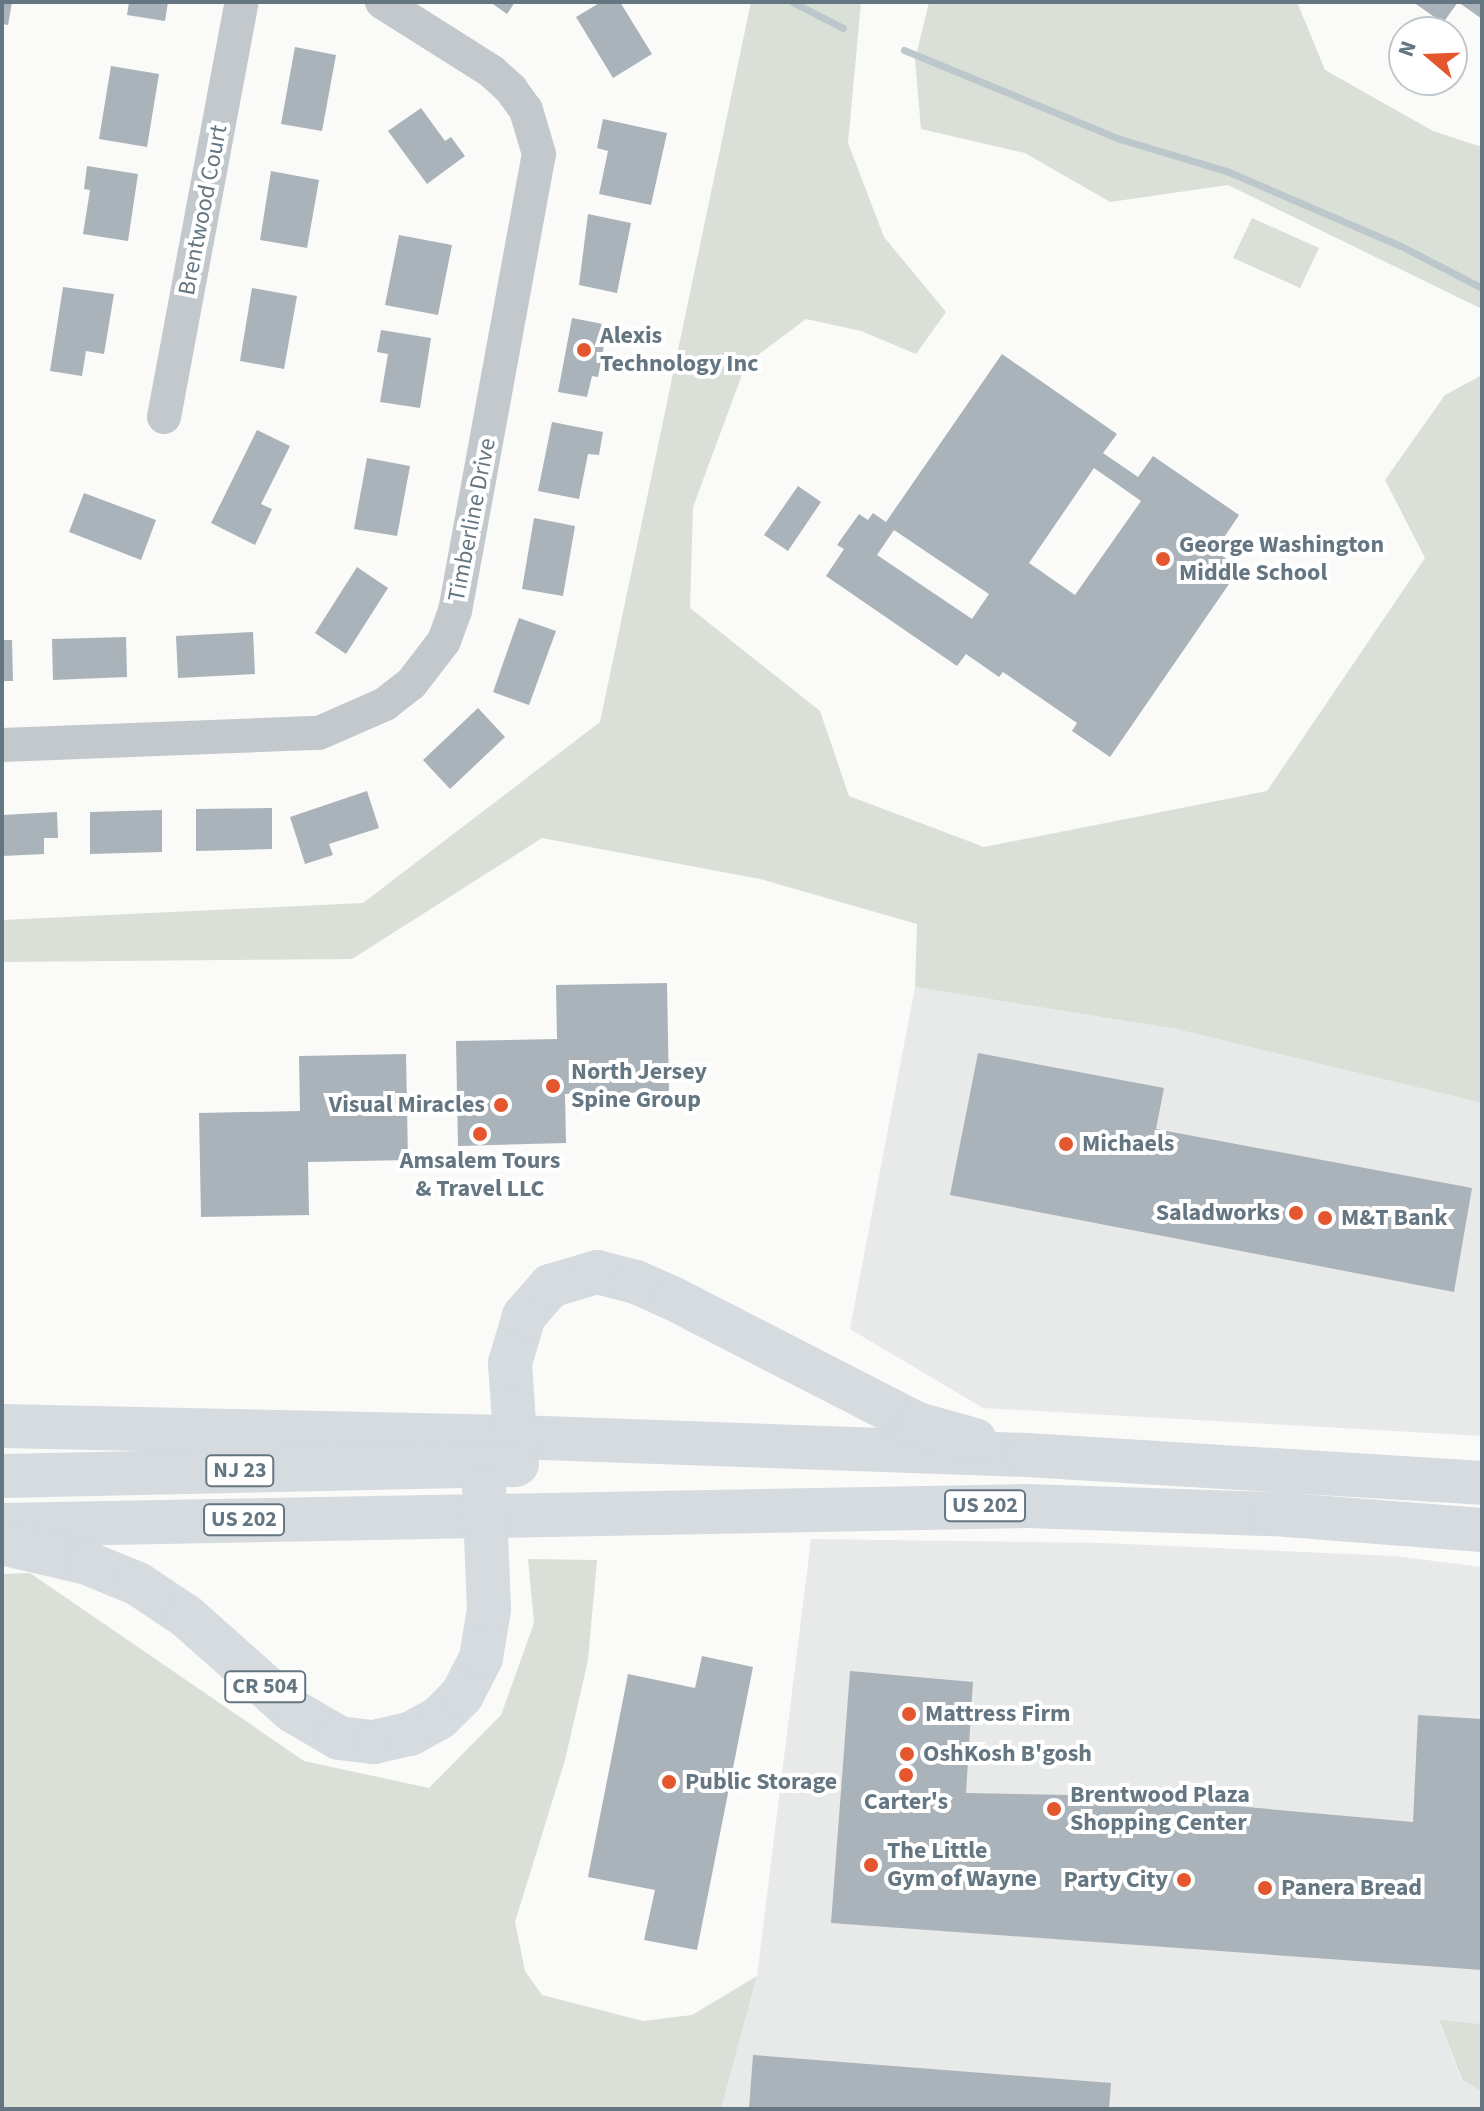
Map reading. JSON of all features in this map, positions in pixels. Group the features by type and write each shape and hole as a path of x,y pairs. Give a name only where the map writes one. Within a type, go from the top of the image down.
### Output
{"highway":[{"path":"551,1513 525,1490 503,1456 510,1363 524,1316 550,1286 597,1272 636,1282 674,1299 917,1424 1027,1455"},
{"path":"2,1426 443,1435 503,1456"},
{"name":"NJ 23","path":"2,1476 503,1456 881,1454"},
{"name":"US 202","path":"881,1454 1027,1455 1482,1483"},
{"name":"CR 504","path":"2,1543 87,1563 138,1584 186,1616 303,1718 339,1738 374,1742 410,1734 439,1718 474,1675 487,1635 487,1515 503,1456"},
{"name":"US 202","path":"2,1525 1027,1506 1261,1513 1482,1530"}],"street":[{"name":"Brentwood Court","path":"164,417 242,2"},
{"name":"Timberline Drive","path":"2,745 319,733 385,704 426,668 444,641 455,611 539,154 531,121 511,89 491,71 382,2"}],"shaded area":[{"path":"751,2 861,2 848,143 884,237 946,312 916,354 861,331 806,319 746,364 693,507 690,608 820,711 849,796 984,847 1267,791 1425,558 1385,480 1445,395 1482,375 1482,1103 1176,1029 915,987 917,924 760,879 542,838 352,959 2,962 2,920 363,903 600,722"},
{"path":"929,2 1297,2 1325,70 1433,131 1482,147 1482,309 1228,185 1110,202 1025,153 921,129 915,60"},
{"path":"1252,218 1319,248 1300,288 1233,258"},
{"path":"915,987 1176,1029 1482,1103 1482,1436 983,1408 850,1329"},
{"name":"Brentwood Plaza Shopping Center","path":"811,1539 1103,1543 1394,1556 1482,1567 1482,2024 1439,2021 1461,2080 1482,2092 1482,2109 721,2109 757,1976"},
{"path":"528,1559 597,1560 588,1660 565,1760 515,1922 525,1971 542,1995 643,2021 692,2015 757,1976 721,2109 2,2109 2,1574 30,1573 304,1761 429,1788 501,1715 534,1623"},
{"path":"1439,2020 1482,2024 1482,2092 1462,2080"}],"building":[{"path":"2,2 12,2 8,25 2,24"},
{"path":"129,2 168,2 165,21 127,15"},
{"path":"490,2 515,2 507,14"},
{"path":"601,2 620,2 652,54 613,78 576,17"},
{"path":"1413,2 1458,2 1448,16 1433,16"},
{"path":"1458,2 1482,2 1482,19"},
{"path":"295,47 336,55 322,131 281,124"},
{"path":"111,66 159,74 147,147 99,139"},
{"path":"421,108 445,141 451,137 465,156 427,184 388,131"},
{"path":"603,119 667,133 651,205 599,194 608,151 597,148"},
{"path":"87,166 138,174 128,241 83,234 90,190 84,189"},
{"path":"271,171 319,180 307,248 260,240"},
{"path":"588,214 631,223 617,293 579,285"},
{"path":"399,235 452,245 438,315 385,305"},
{"path":"63,287 114,294 104,354 86,351 82,376 50,371"},
{"path":"252,288 297,296 284,369 240,361"},
{"name":"Alexis Technology Inc","path":"572,318 608,325 598,377 592,376 587,397 558,392"},
{"path":"381,330 431,338 420,408 380,402 388,354 377,352"},
{"name":"George Washington Middle School","path":"1002,354 1117,434 1103,453 1138,477 1153,456 1239,515 1215,551 1240,568 1110,757 1072,731 1077,723 1003,672 999,677 966,654 957,666 826,576 844,549 837,545 859,514 868,520 873,513 886,522","holes":["1094,468 1141,501 1075,595 1029,563","894,530 989,594 972,619 877,555"]},
{"path":"552,422 603,432 599,455 588,454 579,499 538,491"},
{"path":"257,430 290,446 261,504 272,509 255,545 211,523"},
{"path":"367,458 410,466 397,536 354,529"},
{"path":"798,486 821,502 788,551 764,535"},
{"path":"84,493 156,520 141,560 69,532"},
{"path":"534,518 575,526 563,596 522,589"},
{"path":"357,567 388,588 346,654 315,633"},
{"path":"519,618 556,631 529,705 493,692"},
{"path":"253,632 255,674 178,678 176,636"},
{"path":"126,637 127,677 53,680 52,639"},
{"path":"2,640 12,640 13,681 2,681"},
{"path":"478,708 505,737 450,789 423,760"},
{"path":"367,791 379,828 329,844 333,855 305,864 290,817"},
{"path":"272,808 272,849 196,851 196,809"},
{"path":"162,810 162,852 90,854 90,812"},
{"path":"57,812 58,838 44,838 44,854 2,856 2,815"},
{"path":"667,983 669,1092 565,1094 566,1143 458,1146 456,1041 557,1039 556,985"},
{"path":"978,1053 1164,1088 1156,1129 1472,1188 1454,1292 950,1195"},
{"path":"406,1054 408,1160 308,1162 309,1215 201,1217 199,1113 300,1111 299,1056"},
{"name":"Public Storage","path":"702,1656 753,1667 697,1950 644,1940 655,1890 588,1877 628,1674 695,1688"},
{"name":"Brentwood Plaza Shopping Center","path":"850,1671 973,1682 966,1793 1124,1796 1413,1822 1418,1715 1482,1719 1482,1970 831,1923"},
{"path":"753,2055 1111,2083 1109,2109 749,2109"}],"waterway":[{"path":"792,2 843,28"},
{"path":"904,50 1120,139 1229,172 1401,246 1482,288"}],"place":[{"name":"Alexis Technology Inc","path":"584,350"},
{"name":"George Washington Middle School","path":"1163,559"},
{"name":"North Jersey Spine Group","path":"553,1086"},
{"name":"Visual Miracles","path":"501,1105"},
{"name":"Amsalem Tours & Travel LLC","path":"480,1134"},
{"name":"Michaels","path":"1066,1144"},
{"name":"Saladworks","path":"1296,1213"},
{"name":"M&T Bank","path":"1325,1218"},
{"name":"Mattress Firm","path":"909,1714"},
{"name":"OshKosh B'gosh","path":"907,1754"},
{"name":"Carter's","path":"906,1775"},
{"name":"Public Storage","path":"669,1782"},
{"name":"Brentwood Plaza Shopping Center","path":"1054,1809"},
{"name":"The Little Gym of Wayne","path":"871,1865"},
{"name":"Party City","path":"1184,1880"},
{"name":"Panera Bread","path":"1265,1888"}]}
